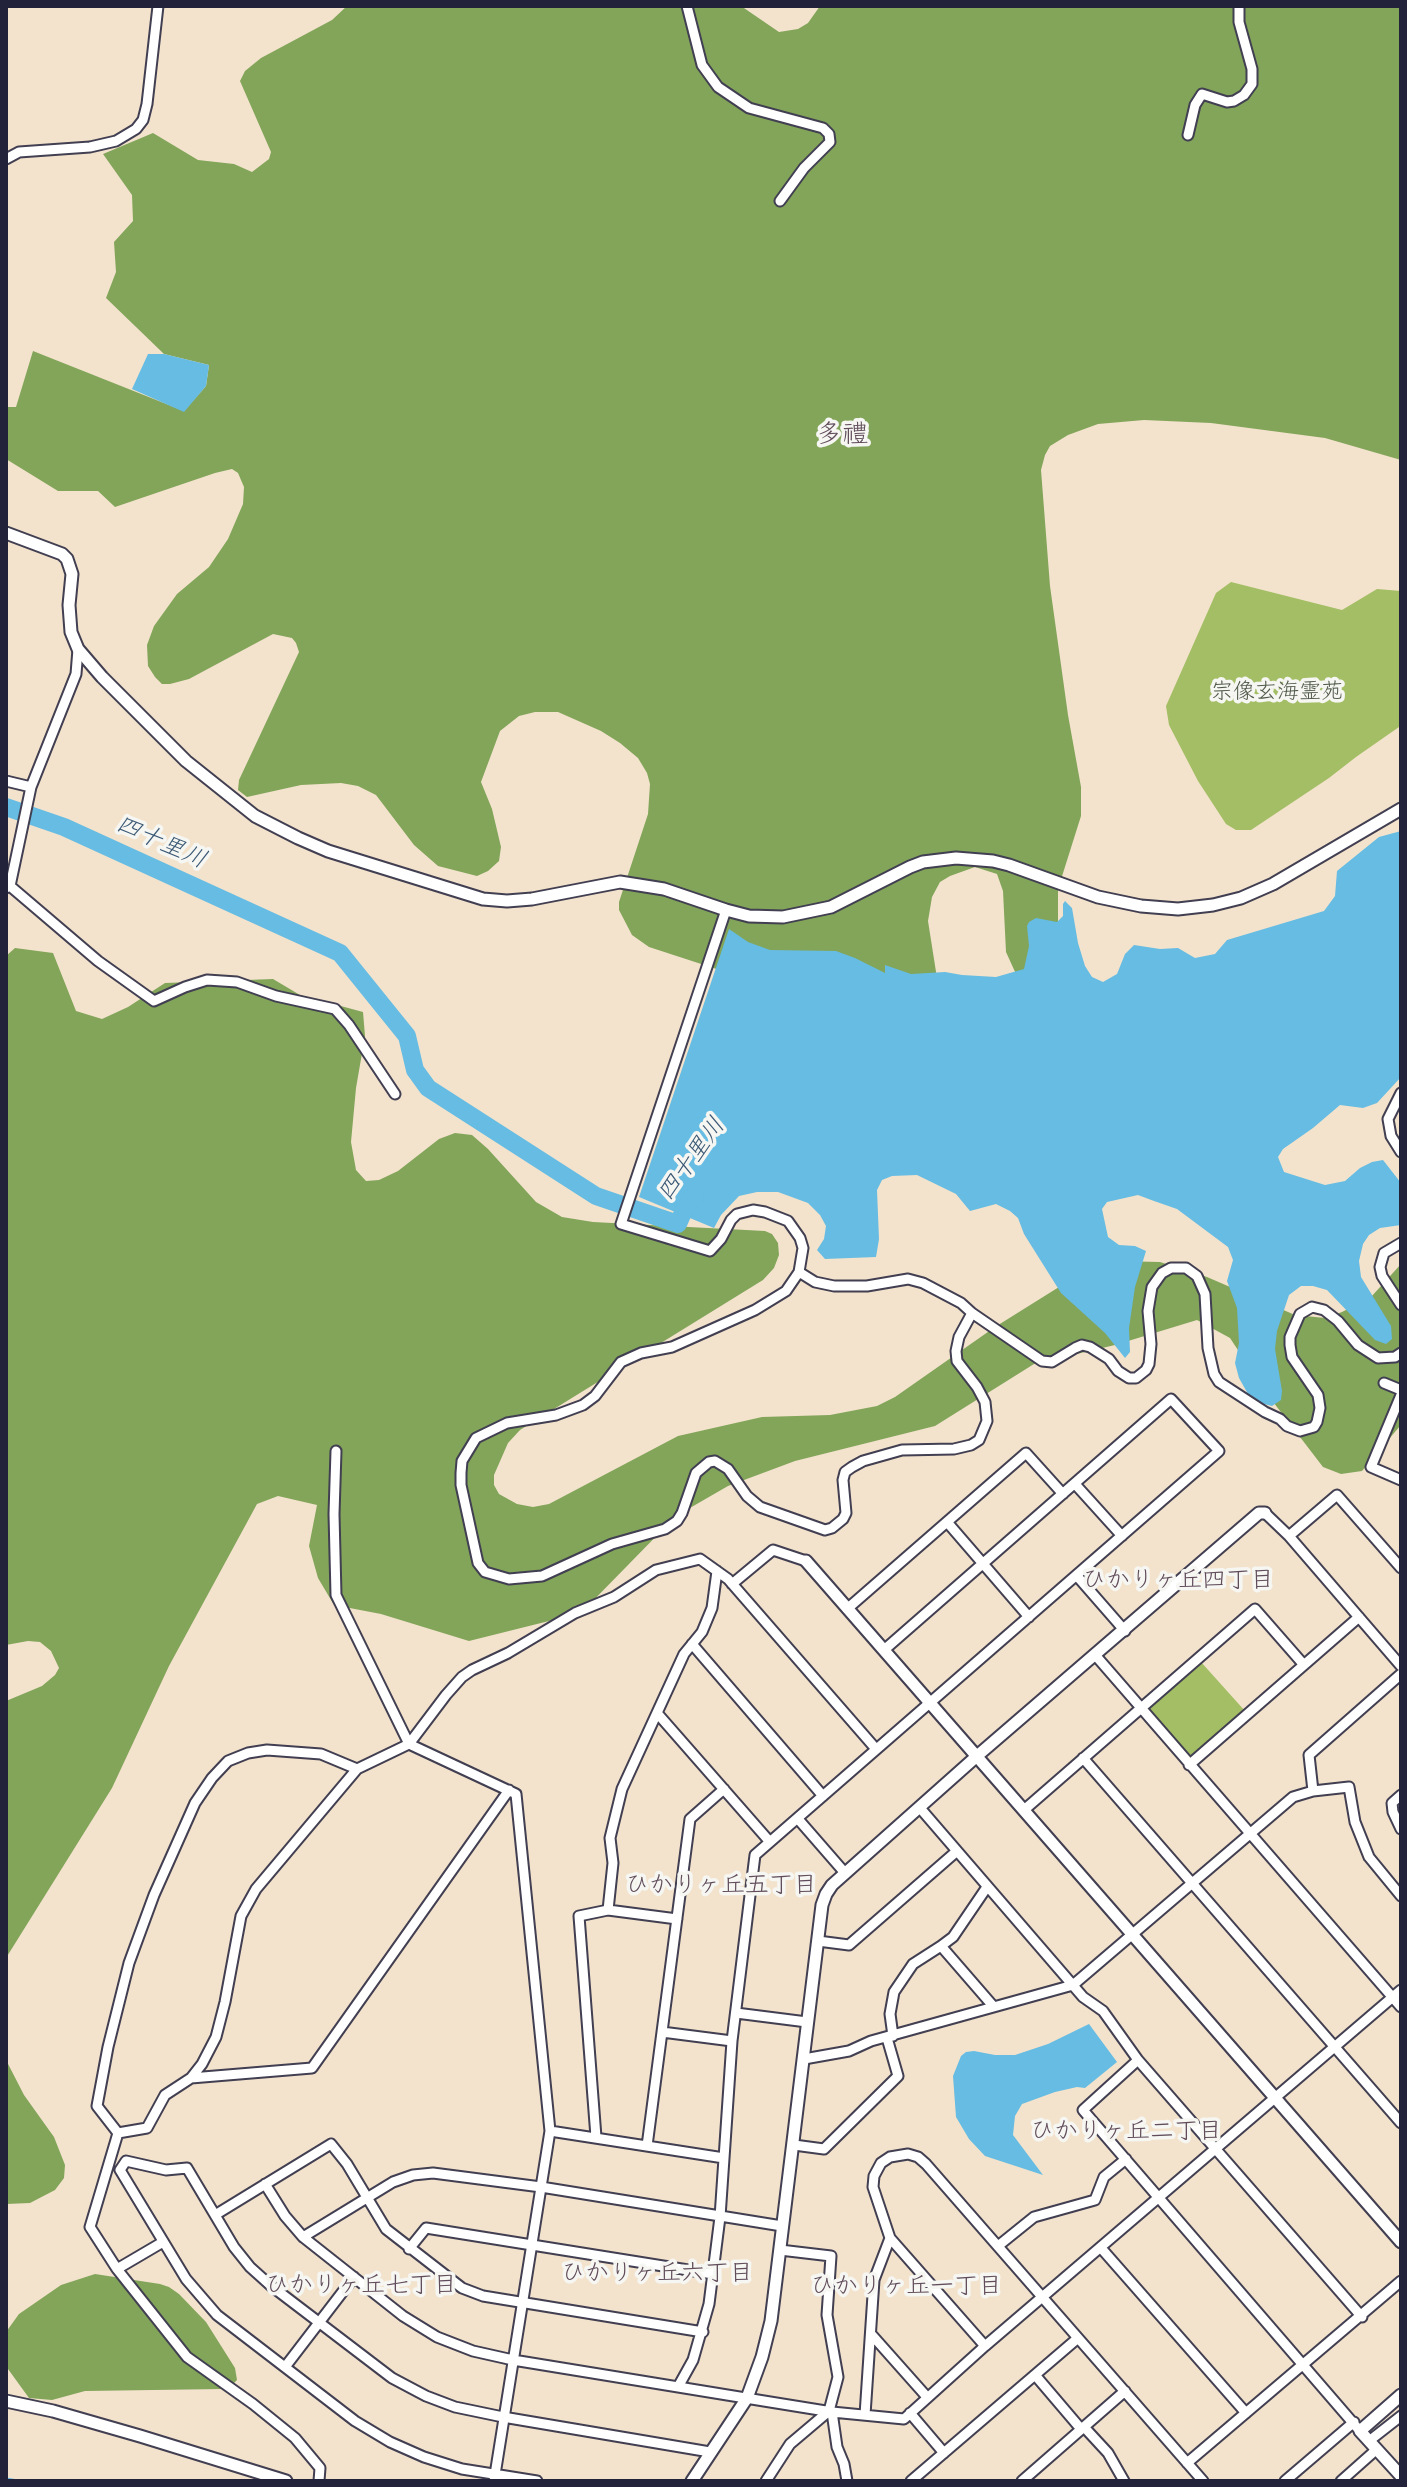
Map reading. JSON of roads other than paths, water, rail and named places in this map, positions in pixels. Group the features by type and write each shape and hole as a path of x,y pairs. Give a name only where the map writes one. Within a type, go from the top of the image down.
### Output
{"street":[{"path":"6,159 19,152 90,147 116,141 136,129 143,120 147,104 158,6"},
{"path":"687,6 702,65 718,87 749,108 823,128 829,134 830,142 804,168 780,201"},
{"path":"1188,135 1195,105 1202,94 1227,102 1234,101 1244,95 1252,84 1252,69 1239,22 1239,6"},
{"path":"6,533 56,550 67,559 72,574 69,605 71,632 78,649 112,688 198,771 255,816 328,851 483,899 532,899 620,882 664,889 726,910 768,918 816,912 851,898 910,867 923,862 956,858 1009,865 1098,897 1141,906 1178,909 1241,898 1273,884 1401,809"},
{"path":"78,649 76,674 31,787 8,887 98,961 154,1001 207,980 237,982 276,996 335,1009 395,1094"},
{"path":"6,781 31,787"},
{"path":"726,910 621,1224 710,1251 737,1214 753,1210 765,1212 788,1221 800,1238 803,1248 799,1272 786,1291 755,1310 672,1347 641,1353 621,1362 595,1396 583,1405 556,1415 507,1423 476,1438 462,1461 461,1485 478,1563 485,1572 509,1579 542,1576 612,1544 665,1529 682,1513 696,1473 715,1461 728,1469 747,1496 760,1507 825,1530 832,1528 846,1513 843,1480 845,1472 852,1467 902,1450 954,1449 979,1440 987,1421 985,1402 957,1361 956,1351 959,1337 972,1313"},
{"path":"1401,1093 1388,1119 1391,1136 1401,1152"},
{"path":"1401,1243 1384,1253 1380,1267 1382,1276 1401,1305"},
{"path":"799,1272 815,1282 834,1286 867,1286 908,1279 923,1283 952,1298 1042,1361 1052,1362 1082,1345 1109,1359 1118,1371 1129,1378 1136,1378 1149,1364 1148,1311 1152,1287 1162,1273 1171,1268 1186,1268 1197,1276 1205,1294 1208,1348 1219,1382 1287,1426 1300,1431 1314,1427 1320,1408 1318,1395 1292,1357 1292,1328 1300,1314 1312,1307 1324,1310 1358,1345 1378,1358 1395,1357 1401,1353"},
{"path":"1384,1383 1401,1393 1371,1467 1401,1480"},
{"path":"678,2387 693,2360 703,2332 713,2274 732,2041 755,1855 1219,1451 1171,1399 884,1650"},
{"path":"336,1451 336,1595 409,1744 516,1794 550,2131 494,2478"},
{"path":"847,1609 1026,1453 1063,1494"},
{"path":"1075,1484 1122,1536"},
{"path":"1289,1536 1337,1495 1401,1568"},
{"path":"692,2481 747,2398 771,2321 822,1905 832,1885 1259,1513 1265,1513 1289,1536 1401,1666"},
{"path":"947,1522 1029,1617"},
{"path":"732,1584 773,1550 806,1561 1401,2242"},
{"path":"118,2133 147,2128 165,2095 191,2078 202,2064 216,2037 241,1916 256,1889 357,1769 409,1744 446,1695 472,1670 508,1653 575,1613 614,1597 666,1566 700,1559 732,1584 876,1749"},
{"path":"608,1910 613,1863 610,1838 622,1789 684,1654 702,1632 712,1608 717,1571"},
{"path":"1077,1576 1125,1631"},
{"path":"1024,1810 1255,1609 1304,1665"},
{"path":"1189,1765 1359,1617"},
{"path":"692,1644 823,1796"},
{"path":"1096,1656 1401,2007"},
{"path":"1313,1791 1309,1755 1401,1674"},
{"path":"657,1713 770,1842"},
{"path":"118,2133 97,2106 108,2047 129,1963 154,1895 195,1803 228,1761 248,1753 267,1750 321,1754 357,1769"},
{"path":"1083,1758 1401,2123"},
{"path":"804,2059 849,2051 871,2041 1073,1985 1293,1797 1313,1791 1349,1787 1355,1822 1369,1857 1401,1896"},
{"path":"647,2146 690,1819 724,1789"},
{"path":"191,2078 312,2068 509,1790"},
{"path":"1401,1795 1392,1803 1401,1829"},
{"path":"920,1808 1083,1997 1103,2011 1138,2060 1362,2317"},
{"path":"798,1819 845,1873"},
{"path":"818,1941 849,1945 957,1851"},
{"path":"794,2145 824,2149 898,2076 890,2037 894,1992 913,1964 953,1937 987,1887"},
{"path":"596,2137 579,1916 608,1910 677,1919"},
{"path":"941,1946 993,2006"},
{"path":"265,2184 303,2237 403,2316 437,2337 473,2351 830,2412 904,2419 1401,1990"},
{"path":"736,2013 807,2022"},
{"path":"662,2032 732,2041"},
{"path":"1138,2060 1083,2110 1401,2476"},
{"path":"550,2131 724,2158"},
{"path":"118,2133 90,2227 117,2269 187,2357 253,2404 302,2446 320,2468 319,2481"},
{"path":"215,2215 331,2144 347,2164 386,2229 462,2288 483,2296 703,2332"},
{"path":"985,2346 890,2238 873,2187 874,2176 881,2163 890,2157 908,2154 926,2164 1203,2481"},
{"path":"998,2246 1034,2217 1095,2200 1104,2177 1126,2159"},
{"path":"537,2481 494,2478 424,2457 390,2442 355,2421 217,2315 200,2298 120,2170 126,2161 166,2170 187,2168 234,2247 250,2267 392,2378 426,2396 455,2407 503,2417 710,2452"},
{"path":"303,2237 393,2182 413,2175 433,2173 782,2226"},
{"path":"409,2249 426,2228 713,2274"},
{"path":"865,2415 874,2280 890,2238"},
{"path":"117,2269 163,2242"},
{"path":"1101,2248 1246,2413"},
{"path":"780,2250 831,2256 827,2315 838,2377 830,2412 847,2481"},
{"path":"285,2367 354,2277"},
{"path":"1187,2463 1401,2281"},
{"path":"871,2334 927,2397"},
{"path":"911,2481 1078,2338"},
{"path":"1035,2375 1108,2453 1124,2481"},
{"path":"1022,2481 1125,2391"},
{"path":"1285,2481 1401,2395"},
{"path":"6,2401 126,2431 286,2481"},
{"path":"766,2481 790,2444 830,2412"},
{"path":"910,2413 944,2453"},
{"path":"1341,2481 1401,2416"}],"water":[{"path":"148,354 164,354 209,365 206,386 184,412 132,389"},
{"path":"1401,831 1401,1077 1377,1103 1363,1108 1340,1105 1283,1149 1278,1157 1284,1172 1325,1185 1345,1181 1360,1168 1383,1160 1401,1183 1401,1225 1380,1228 1369,1235 1359,1261 1361,1277 1391,1326 1392,1339 1386,1344 1375,1340 1327,1290 1301,1286 1289,1295 1277,1331 1275,1349 1282,1391 1281,1400 1272,1406 1252,1401 1239,1378 1235,1363 1239,1343 1237,1308 1227,1281 1233,1260 1228,1247 1177,1209 1138,1195 1107,1202 1102,1209 1108,1237 1119,1245 1135,1246 1146,1251 1135,1287 1129,1328 1130,1352 1125,1358 1105,1333 1061,1293 1024,1234 1018,1218 996,1204 970,1211 956,1194 917,1175 892,1176 882,1180 877,1190 879,1239 876,1257 825,1259 817,1250 824,1239 826,1226 820,1215 808,1203 778,1192 739,1196 721,1215 714,1228 639,1197 729,929 748,942 770,950 836,951 885,973 885,965 911,974 945,972 996,977 1024,969 1029,946 1029,922 1036,918 1057,922 1063,916 1065,901 1072,908 1085,966 1092,977 1103,982 1117,974 1125,954 1134,945 1178,948 1195,958 1215,954 1227,940 1324,911 1335,896 1337,871 1379,837"},
{"path":"1089,2024 1117,2062 1085,2088 1055,2092 1022,2104 1015,2116 1013,2135 1043,2175 985,2156 969,2139 956,2117 953,2076 961,2056 974,2051 1015,2055 1048,2044"}],"waterway":[{"name":"四十里川","path":"6,807 64,827 340,953 407,1036 415,1070 428,1088 596,1196 678,1224 695,1195"},
{"path":"6,2479 18,2481"}],"district":[{"name":"多禮","path":"842,438"},
{"name":"ひかりヶ丘四丁目","path":"1178,1583"},
{"name":"ひかりヶ丘五丁目","path":"721,1888"},
{"name":"ひかりヶ丘二丁目","path":"1126,2134"},
{"name":"ひかりヶ丘六丁目","path":"657,2276"},
{"name":"ひかりヶ丘七丁目","path":"361,2288"},
{"name":"ひかりヶ丘一丁目","path":"906,2289"}],"park label":[{"name":"宗像玄海霊苑","path":"1277,695"}]}
